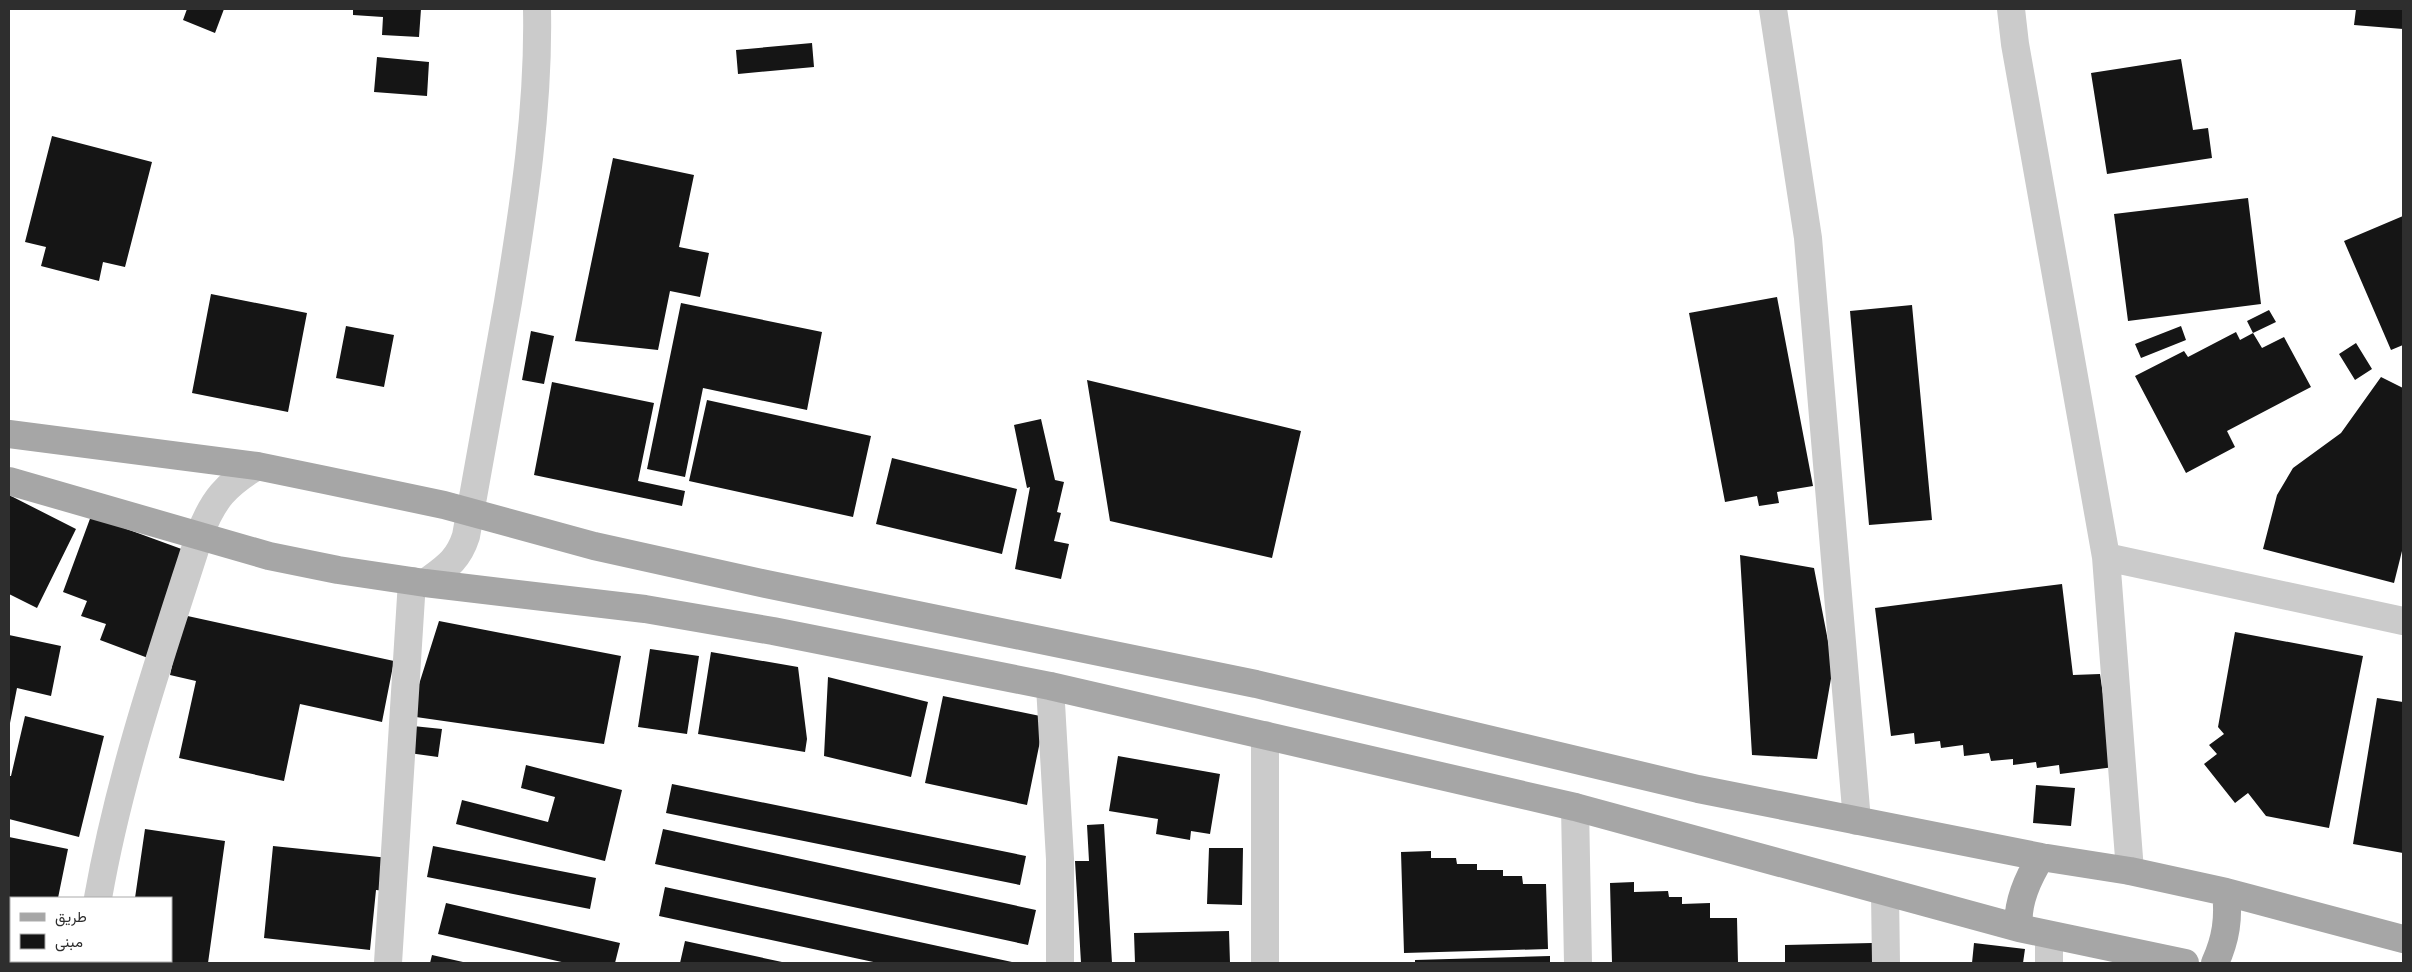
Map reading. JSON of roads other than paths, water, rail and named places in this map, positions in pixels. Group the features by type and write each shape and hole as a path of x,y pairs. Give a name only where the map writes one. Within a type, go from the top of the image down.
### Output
{"main road":[{"path":"9,434 257,466 470,512 585,543 766,584 1256,684 1698,789 2041,857 2130,871 2226,892 2403,939"},
{"path":"9,481 200,534 269,556 338,570 418,582 645,609 1050,686 1575,807 2019,928 2185,963"},
{"path":"2019,928 2019,909 2031,874 2041,857"},
{"path":"2215,963 2222,948 2227,927 2226,892"}],"street":[{"path":"388,963 418,582 448,566 461,552 470,512 509,296 526,180 532,120 537,9"},
{"path":"1773,9 1808,238 1857,821"},
{"path":"2011,9 2015,44 2106,558 2130,871"},
{"path":"98,897 110,835 126,768 200,534 209,511 220,494 235,479 257,466"},
{"path":"2106,558 2403,621"},
{"path":"1050,686 1060,859 1060,963"},
{"path":"1265,735 1265,963"},
{"path":"1575,807 1578,963"},
{"path":"1885,893 1886,963"},
{"path":"2049,934 2049,963"}]}
